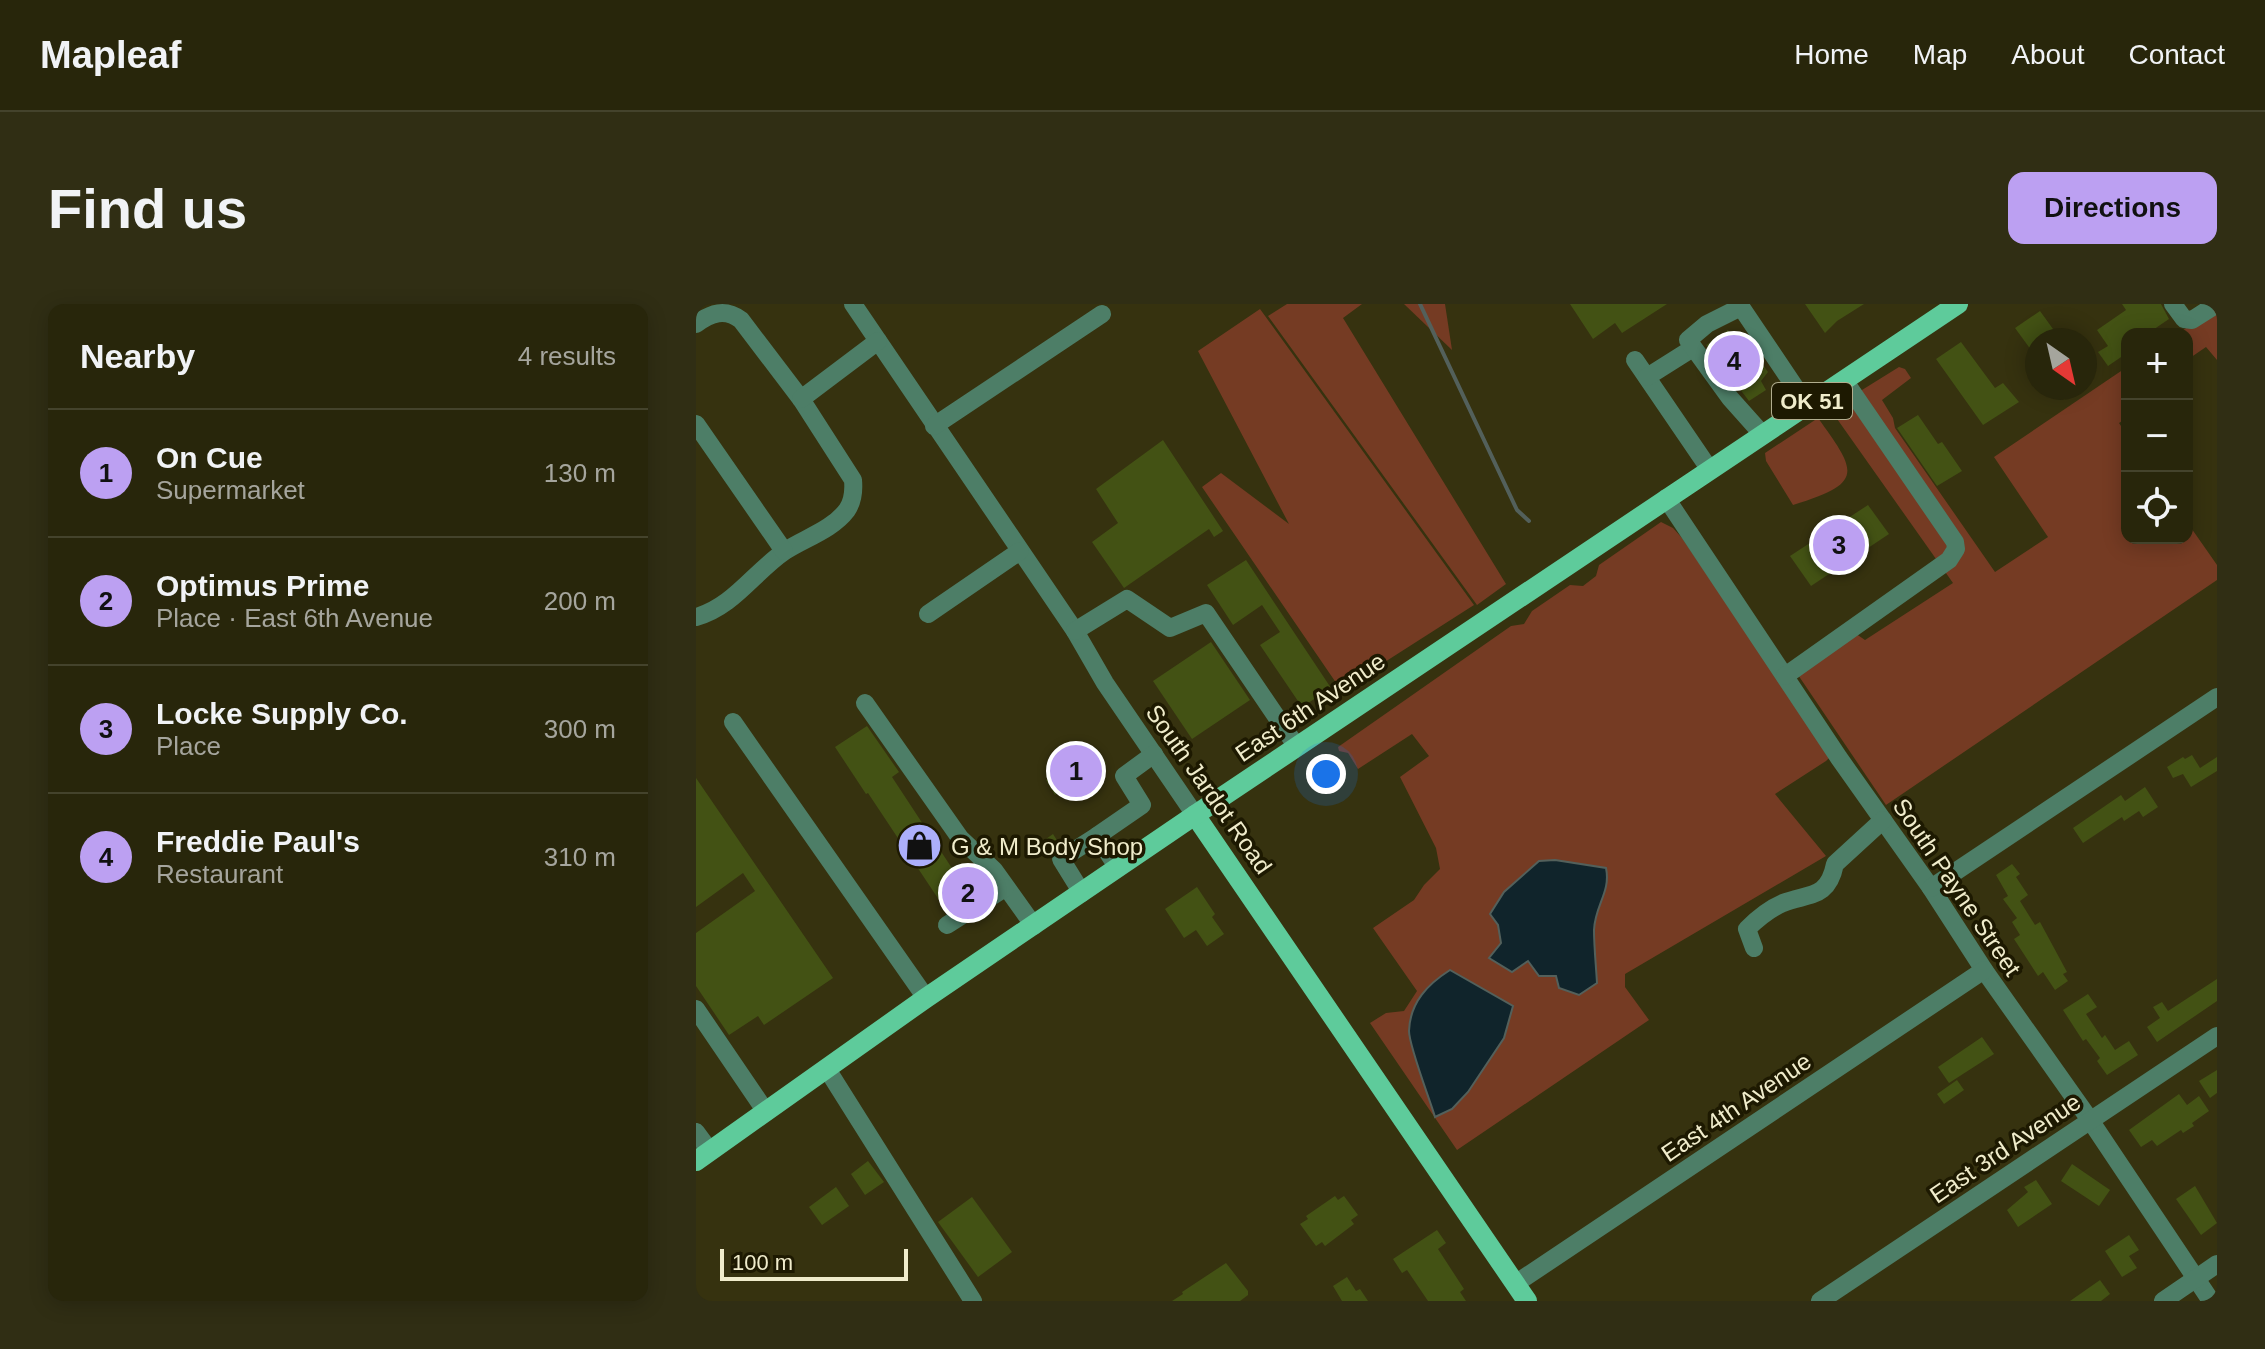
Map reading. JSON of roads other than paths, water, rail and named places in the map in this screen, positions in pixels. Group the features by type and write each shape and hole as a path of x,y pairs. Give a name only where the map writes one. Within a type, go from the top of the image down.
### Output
{"main road":[{"name":"East 6th Avenue","path":"703,1156 926,998 1195,815 1958,304"},
{"name":"South Jardot Road","path":"1195,815 1527,1301"}],"street":[{"name":"South Jardot Road","path":"853,304 1075,631 1105,683 1195,815"},
{"path":"2173,304 2184,319 2192,320 2217,304"},
{"path":"1763,435 1730,398 1688,340 1707,324 1741,307 1807,405"},
{"path":"696,324 714,313 732,314 753,334 801,399 853,480 854,494 848,509 835,522 784,551 721,606 696,617"},
{"path":"934,426 1102,314"},
{"path":"801,399 878,341"},
{"path":"1647,377 1693,348"},
{"path":"1635,360 1710,470"},
{"path":"1785,676 1949,560 1956,549 1955,542 1844,380"},
{"path":"696,424 784,551"},
{"name":"South Payne Street","path":"1666,498 2211,1301"},
{"path":"928,614 1020,551"},
{"path":"1075,631 1127,599 1170,628 1206,613 1297,747"},
{"path":"1931,888 2217,697"},
{"path":"865,703 960,838 994,870 1034,926"},
{"path":"733,722 926,998"},
{"path":"1082,893 1061,859 1142,805 1124,776 1154,754"},
{"path":"1754,948 1747,929 1757,919 1785,902 1809,897 1824,888 1835,864 1883,820"},
{"path":"1097,836 1118,868"},
{"path":"947,925 1005,888"},
{"name":"East 4th Avenue","path":"1515,1284 1984,970"},
{"path":"696,1009 766,1112"},
{"name":"East 3rd Avenue","path":"1820,1301 2217,1036"},
{"path":"827,1069 973,1301"},
{"path":"696,1132 703,1156"},
{"path":"2163,1301 2217,1264"}],"water":[{"path":"1555,860 1606,868 1605,892 1594,930 1597,983 1579,995 1559,988 1556,976 1539,976 1528,961 1512,972 1489,958 1501,943 1498,925 1490,914 1504,892 1539,861"},
{"path":"1450,970 1513,1006 1504,1038 1468,1092 1452,1109 1435,1117 1410,1038 1410,1021 1422,995 1434,981"}],"waterway":[{"path":"1420,304 1517,510 1529,521"}],"place":[{"name":"Freddie Paul's","path":"1734,361"},
{"name":"Locke Supply Co.","path":"1839,545"},
{"name":"On Cue","path":"1076,771"},
{"name":"G & M Body Shop","path":"920,846"},
{"name":"Optimus Prime","path":"968,893"}]}
